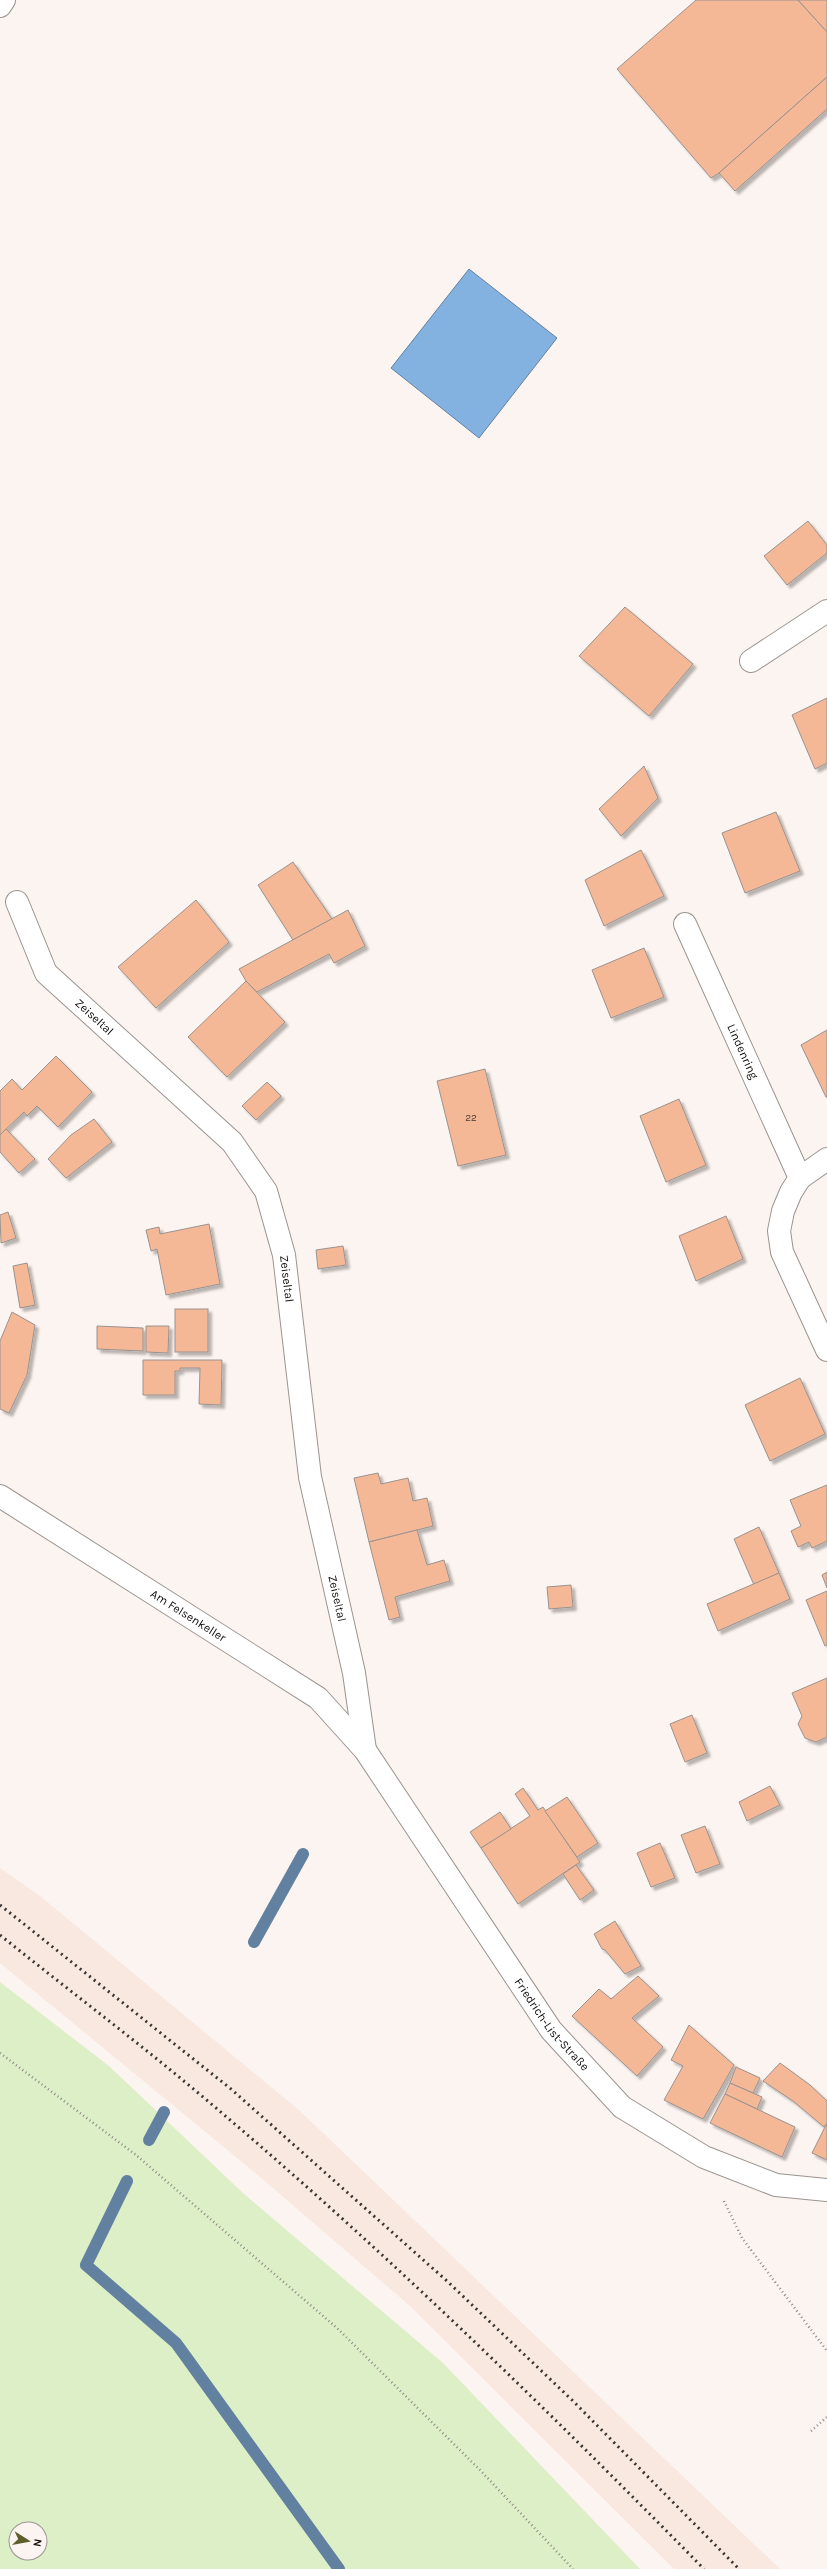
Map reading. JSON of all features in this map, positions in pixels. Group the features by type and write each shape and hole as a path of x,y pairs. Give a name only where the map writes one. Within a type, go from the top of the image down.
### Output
{"main road":[{"path":"0,6 4,0"},
{"path":"752,661 827,611"},
{"name":"Zeiseltal","path":"17,902 46,973 232,1142 266,1191 284,1255 310,1477 354,1673 365,1750"},
{"name":"Lindenring","path":"685,924 800,1178"},
{"path":"827,1159 800,1178 790,1192 783,1211 779,1231 782,1252 827,1350"},
{"name":"Am Felsenkeller","path":"0,1496 318,1698 365,1750"},
{"name":"Friedrich-List-Straße","path":"365,1750 551,2030 622,2107 704,2157 776,2184 827,2190"}],"path":[{"path":"0,2054 136,2156 337,2328 480,2470 573,2569"},
{"path":"704,2157 742,2238 827,2351"},
{"path":"811,2431 827,2417"}],"shaded area":[{"path":"0,1868 40,1896 300,2111 780,2569 674,2569 410,2306 253,2171 0,1963"}],"green space":[{"path":"0,1982 109,2066 244,2194 443,2363 640,2569 0,2569"}],"water":[{"path":"469,269 557,338 479,438 391,368"}],"building":[{"path":"696,0 798,0 827,32 827,77 719,173 711,178 617,69"},
{"path":"798,0 827,0 827,32"},
{"path":"827,77 827,109 735,191 719,173"},
{"path":"808,521 827,545 827,553 787,585 764,556"},
{"path":"625,607 693,664 649,716 579,656"},
{"path":"827,698 827,763 815,769 792,715"},
{"path":"644,766 658,798 621,836 599,809"},
{"path":"776,812 800,871 745,893 722,833"},
{"path":"641,850 664,896 604,926 585,880"},
{"path":"293,862 332,919 293,940 258,885"},
{"path":"196,900 229,942 156,1008 118,967"},
{"path":"348,910 365,946 334,963 329,954 257,992 246,981 239,969"},
{"path":"644,948 664,997 611,1018 592,970"},
{"path":"246,981 285,1022 227,1077 188,1037"},
{"path":"827,1030 827,1097 826,1097 801,1045"},
{"path":"56,1056 92,1092 58,1127 37,1106 27,1116 24,1112 0,1135 0,1091 12,1079 22,1090"},
{"path":"485,1069 506,1155 458,1166 437,1081"},
{"path":"267,1082 281,1096 256,1120 242,1106"},
{"path":"679,1099 706,1165 666,1182 640,1116"},
{"path":"94,1119 112,1142 66,1178 48,1159 71,1135"},
{"path":"6,1129 35,1159 19,1173 0,1152 0,1135"},
{"path":"8,1212 16,1238 1,1243 0,1215"},
{"path":"726,1216 743,1259 696,1281 679,1236"},
{"path":"209,1224 220,1284 166,1295 157,1249 151,1251 146,1230 159,1227 160,1234"},
{"path":"343,1246 346,1265 318,1269 316,1250"},
{"path":"27,1263 35,1305 20,1308 13,1266"},
{"path":"175,1309 208,1309 208,1352 175,1352"},
{"path":"12,1312 35,1325 27,1375 9,1413 0,1409 0,1341"},
{"path":"97,1326 143,1328 143,1351 97,1349"},
{"path":"146,1326 169,1326 168,1353 146,1352"},
{"path":"143,1360 222,1360 221,1405 199,1404 200,1368 180,1368 180,1371 175,1371 175,1395 143,1395"},
{"path":"800,1378 825,1434 770,1461 745,1405"},
{"path":"378,1473 381,1484 408,1478 413,1501 427,1498 433,1526 369,1542 354,1478"},
{"path":"827,1485 827,1541 812,1548 809,1542 798,1547 791,1531 801,1526 790,1500"},
{"path":"759,1527 779,1573 754,1585 734,1539"},
{"path":"417,1530 427,1565 444,1560 450,1581 395,1597 400,1617 389,1620 369,1542"},
{"path":"827,1572 827,1588 822,1575"},
{"path":"779,1573 790,1599 718,1631 707,1604"},
{"path":"571,1585 573,1607 549,1609 547,1587"},
{"path":"827,1591 827,1645 825,1646 806,1600"},
{"path":"827,1678 827,1737 816,1742 805,1738 798,1724 802,1716 792,1693"},
{"path":"692,1715 707,1753 685,1762 670,1724"},
{"path":"770,1786 780,1805 747,1821 739,1802"},
{"path":"523,1788 538,1810 543,1807 580,1862 518,1904 481,1848 530,1816 515,1794"},
{"path":"567,1797 598,1843 577,1857 545,1811"},
{"path":"500,1812 511,1829 481,1848 470,1832"},
{"path":"705,1826 720,1864 696,1873 681,1835"},
{"path":"660,1843 675,1878 651,1887 637,1853"},
{"path":"576,1865 594,1890 580,1900 563,1874"},
{"path":"615,1921 641,1966 625,1974 605,1950 602,1949 594,1934"},
{"path":"638,1976 659,1996 632,2018 663,2047 637,2076 572,2016 599,1989 611,1999"},
{"path":"689,2025 734,2065 703,2119 664,2100 683,2066 671,2060"},
{"path":"780,2063 810,2085 827,2101 827,2123 824,2127 793,2101 763,2081"},
{"path":"736,2067 760,2078 753,2093 730,2083"},
{"path":"730,2083 762,2097 757,2109 725,2094"},
{"path":"725,2094 795,2127 782,2157 710,2123"},
{"path":"827,2123 827,2160 812,2153"}],"waterway":[{"path":"254,1942 303,1854"},
{"path":"149,2140 164,2112"},
{"path":"127,2181 86,2265 176,2343 339,2569"}],"railway":[{"path":"0,1905 231,2089 447,2281 572,2400 739,2569"},
{"path":"0,1935 136,2042 280,2163 404,2275 526,2391 704,2569"}]}
